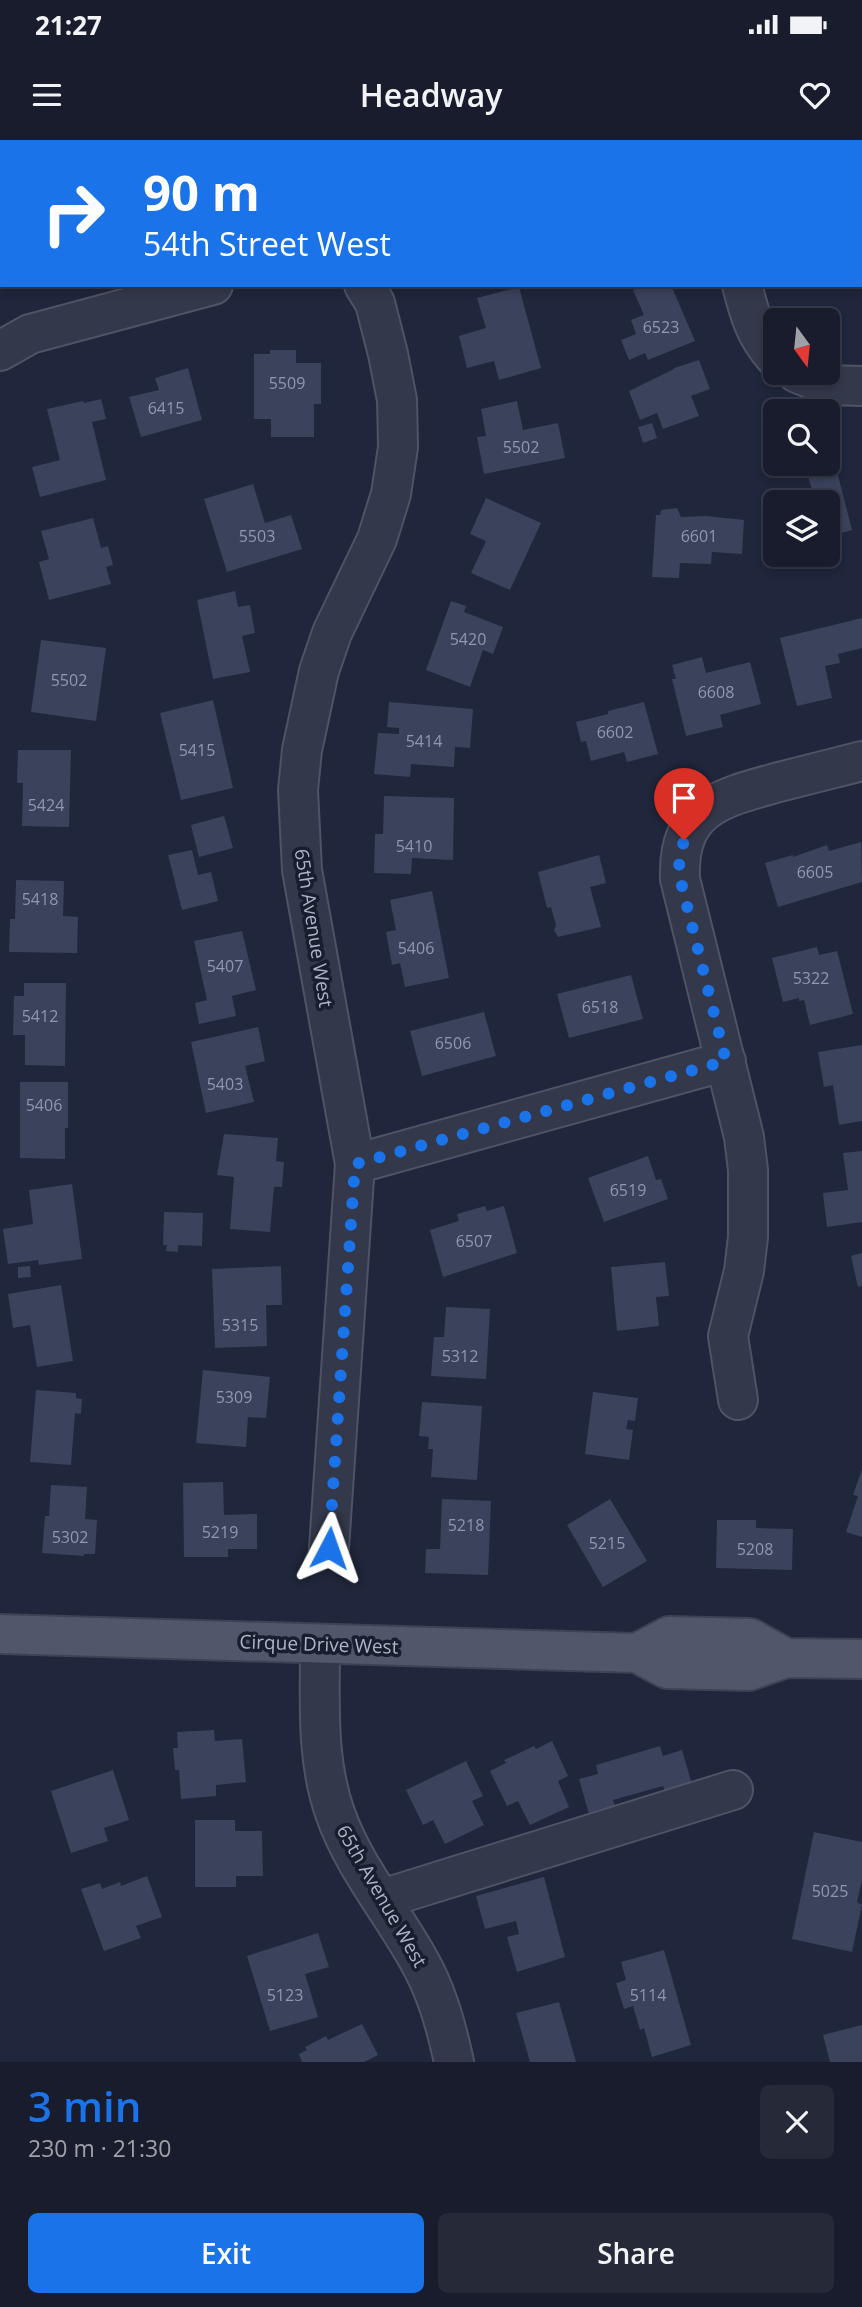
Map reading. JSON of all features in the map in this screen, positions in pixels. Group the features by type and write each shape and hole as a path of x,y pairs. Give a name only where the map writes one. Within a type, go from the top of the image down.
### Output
{"main road":[{"name":"Cirque Drive West","path":"0,1634 638,1653 667,1669 749,1671 786,1658 862,1659"}],"street":[{"path":"0,351 30,334 206,287"},
{"name":"65th Avenue West","path":"329,1548 355,1164 302,870 298,790 306,723 319,671 348,596 377,539 391,494 398,447 397,400 388,354 375,303 365,287"},
{"path":"742,287 751,321 763,342"},
{"path":"827,385 862,386"},
{"path":"738,1400 728,1336 744,1271 749,1204 744,1137 680,878 679,860 684,840 693,823 706,809 728,796 862,761"},
{"path":"355,1164 726,1061"},
{"name":"65th Avenue West","path":"320,1644 319,1719 323,1767 340,1825 355,1858 429,1979 446,2024 454,2062"},
{"path":"382,1899 733,1790"}],"building":[{"path":"519,287 541,368 499,380 494,361 467,368 459,336 486,328 477,298"},
{"path":"640,287 672,287 695,341 648,360 645,353 629,360 621,340 636,334 631,320 644,315 633,290"},
{"path":"270,350 296,350 296,363 321,363 321,404 314,404 314,437 271,437 271,419 254,419 254,354 270,354"},
{"path":"699,360 710,389 691,396 699,416 663,429 657,413 640,420 629,391 674,368"},
{"path":"188,368 202,420 141,437 129,397 159,390 155,378"},
{"path":"101,399 106,419 92,422 106,480 40,497 32,467 60,460 47,409"},
{"path":"517,401 523,430 558,423 565,458 484,474 477,437 486,436 481,409"},
{"path":"652,423 657,438 643,443 638,427"},
{"path":"808,476 838,476 852,530 840,534 840,490 812,490"},
{"path":"253,484 265,523 291,515 302,549 227,572 204,499"},
{"path":"486,498 541,523 510,590 471,573 486,541 470,534"},
{"path":"677,508 681,517 706,516 744,520 742,554 712,552 711,564 680,563 679,578 652,577 656,515 660,515 661,510"},
{"path":"93,518 101,548 108,546 113,565 106,567 111,584 49,600 39,562 49,559 41,531"},
{"path":"235,591 238,607 250,605 255,633 242,636 250,672 213,679 197,600"},
{"path":"451,601 466,606 464,612 503,627 493,654 483,650 470,687 426,670"},
{"path":"862,618 862,648 838,654 840,663 825,666 832,698 797,706 780,638"},
{"path":"41,640 106,648 96,721 31,712"},
{"path":"702,657 706,673 750,662 761,704 720,715 723,727 686,736 672,679 676,679 672,665"},
{"path":"213,700 233,788 181,800 160,713"},
{"path":"389,702 473,709 470,748 455,747 454,767 411,764 410,777 374,774 378,733 399,734 399,728 387,727"},
{"path":"644,702 658,754 627,762 624,752 591,761 586,741 581,742 576,722"},
{"path":"18,750 71,750 69,827 22,826 23,783 17,783"},
{"path":"384,796 454,798 453,860 412,858 411,874 374,873 375,834 383,834"},
{"path":"224,816 233,848 199,857 191,825"},
{"path":"861,842 862,882 778,907 765,863 827,845 829,851"},
{"path":"192,850 198,875 211,872 218,901 182,910 168,855"},
{"path":"599,855 606,883 590,887 601,927 558,937 554,930 556,925 551,907 547,908 538,872"},
{"path":"16,880 64,881 63,916 78,917 77,953 9,952 10,919 15,919"},
{"path":"432,891 449,978 405,987 400,963 392,965 386,932 396,930 390,900"},
{"path":"242,931 256,990 232,996 236,1016 199,1024 195,1003 207,1000 194,941"},
{"path":"817,947 819,955 837,951 853,1014 810,1025 804,1000 799,1001 799,998 783,1002 772,958"},
{"path":"631,975 643,1019 569,1038 557,994"},
{"path":"24,983 66,983 65,1066 25,1065 25,1035 13,1035 14,996 24,996"},
{"path":"484,1012 496,1056 422,1076 410,1031"},
{"path":"258,1027 265,1061 245,1066 254,1102 206,1113 191,1042"},
{"path":"862,1045 862,1121 839,1125 833,1085 824,1087 818,1052"},
{"path":"20,1082 68,1082 65,1159 20,1158"},
{"path":"224,1134 278,1138 276,1161 284,1162 282,1187 274,1187 270,1232 230,1229 234,1177 217,1175"},
{"path":"862,1151 862,1222 827,1227 823,1193 848,1190 843,1153"},
{"path":"648,1156 656,1180 661,1179 668,1199 604,1222 588,1178"},
{"path":"72,1184 82,1259 39,1265 38,1260 8,1264 3,1229 33,1224 29,1190"},
{"path":"485,1206 487,1211 504,1206 517,1253 443,1277 430,1230 459,1221 457,1214"},
{"path":"164,1212 203,1213 202,1246 178,1245 178,1252 166,1251 167,1245 163,1245"},
{"path":"862,1253 862,1286 858,1287 851,1256"},
{"path":"665,1262 669,1296 656,1297 659,1326 617,1331 611,1267"},
{"path":"30,1266 31,1277 18,1278 18,1267"},
{"path":"281,1266 282,1305 266,1305 267,1346 215,1348 212,1269"},
{"path":"61,1285 73,1361 37,1367 30,1325 13,1328 8,1294"},
{"path":"446,1307 490,1309 486,1379 431,1376 434,1337 444,1337"},
{"path":"203,1370 270,1377 266,1418 248,1417 246,1447 196,1443"},
{"path":"36,1390 76,1393 76,1398 82,1399 81,1414 75,1413 71,1465 30,1462"},
{"path":"593,1392 638,1398 635,1421 628,1420 626,1429 633,1430 629,1460 585,1454"},
{"path":"422,1402 482,1406 477,1480 431,1477 433,1449 428,1449 429,1437 419,1436"},
{"path":"862,1469 862,1537 846,1532 858,1496 853,1495"},
{"path":"223,1482 224,1515 257,1514 257,1549 228,1549 228,1557 184,1557 183,1483"},
{"path":"51,1485 87,1487 85,1519 97,1520 95,1554 84,1556 42,1553"},
{"path":"442,1499 491,1501 488,1575 425,1573 426,1549 440,1549"},
{"path":"610,1499 647,1561 603,1587 567,1525"},
{"path":"717,1520 756,1520 756,1528 793,1529 792,1570 716,1568"},
{"path":"214,1730 215,1741 242,1739 246,1782 216,1785 216,1796 181,1799 179,1770 175,1770 173,1748 178,1748 177,1732"},
{"path":"552,1741 568,1776 558,1781 569,1807 530,1825 518,1801 507,1806 490,1771 506,1763 504,1760"},
{"path":"660,1746 663,1756 682,1750 692,1784 665,1792 663,1786 613,1800 615,1806 589,1814 579,1779 598,1774 596,1765"},
{"path":"466,1761 483,1796 472,1801 484,1825 445,1844 433,1820 423,1825 406,1790"},
{"path":"113,1770 129,1820 104,1828 108,1841 71,1853 51,1791"},
{"path":"195,1820 235,1820 235,1831 262,1831 263,1876 236,1876 236,1887 195,1887"},
{"path":"814,1832 862,1842 862,1880 857,1902 862,1905 852,1952 792,1939"},
{"path":"147,1876 162,1917 136,1926 141,1938 104,1951 81,1889 100,1883 102,1889 120,1882 121,1886"},
{"path":"544,1877 565,1957 517,1972 507,1937 519,1934 516,1921 485,1929 476,1896"},
{"path":"318,1933 329,1967 305,1974 318,2017 270,2031 247,1956"},
{"path":"664,1950 691,2045 652,2057 644,2028 640,2030 633,2006 624,2009 616,1983 626,1980 621,1962"},
{"path":"559,2002 576,2062 530,2062 516,2013"},
{"path":"362,2024 378,2055 364,2062 302,2062 299,2054 307,2050 305,2047 326,2036 328,2040"},
{"path":"862,2025 862,2062 830,2062 823,2035"}],"route":[{"path":"329,1548 355,1164 726,1061 680,878 679,860 684,840"}]}
